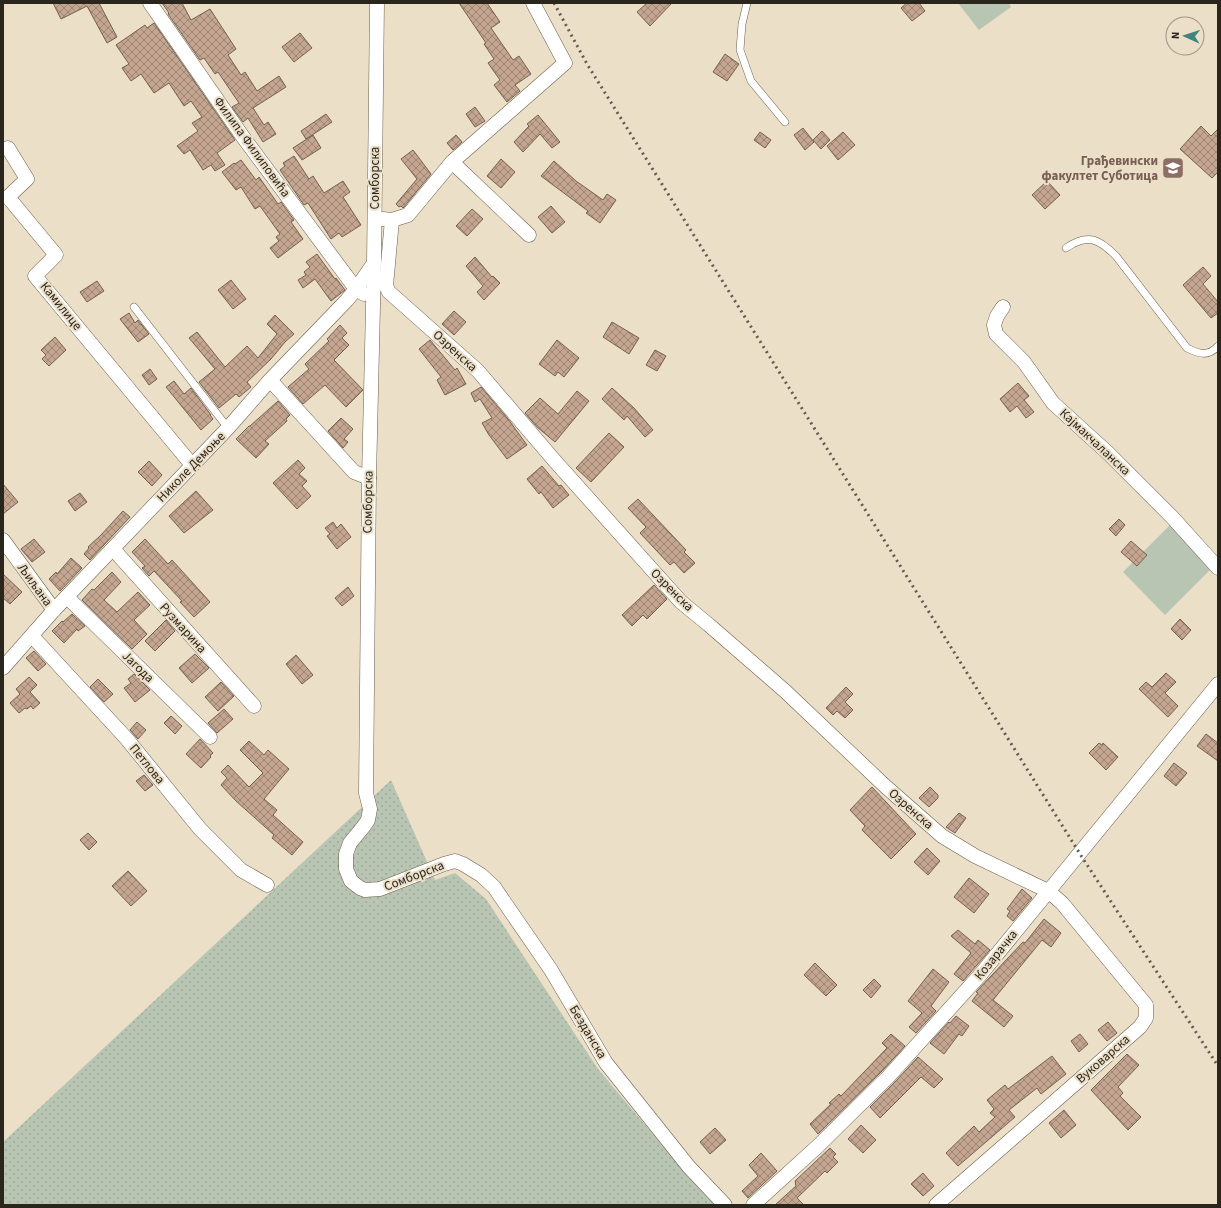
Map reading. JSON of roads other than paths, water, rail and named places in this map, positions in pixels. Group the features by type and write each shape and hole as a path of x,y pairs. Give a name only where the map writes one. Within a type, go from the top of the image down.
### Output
{"street":[{"name":"Филипа Филиповића","path":"150,3 243,137 356,289"},
{"name":"Сомборска","path":"377,3 374,300 369,478 366,793 370,809 368,820 350,843 345,862 347,874 355,885 369,891 389,886 455,861"},
{"path":"375,218 392,220 408,215 452,162 564,63 533,3"},
{"name":"Камилице","path":"8,148 27,179 8,197 56,256 35,276 192,465"},
{"path":"452,162 529,235"},
{"name":"Озренска","path":"392,220 386,286 389,292 478,371 554,460 681,602 785,691 885,786 942,836 975,856 1048,890"},
{"name":"Николе Демоње","path":"3,668 54,610 228,428 270,380 356,289 374,263"},
{"path":"356,289 374,300"},
{"name":"Кајмакчаланска","path":"1003,307 997,316 994,325 996,334 1024,362 1053,403 1151,495 1218,568"},
{"path":"270,380 354,472 369,478"},
{"name":"Љиљана","path":"3,540 54,610"},
{"name":"Рузмарина","path":"113,549 254,706"},
{"name":"Јагода","path":"67,597 210,737"},
{"name":"Петлова","path":"32,636 126,738 200,829 241,870 267,885"},
{"name":"Козарачка","path":"753,1205 818,1146 889,1076 980,975 1218,684"},
{"name":"Безданска","path":"455,861 481,874 494,887 551,970 606,1063 689,1167 725,1205"},
{"name":"Вуковарска","path":"936,1205 1024,1126 1140,1027 1146,1018 1146,1005 1062,903 1048,890"}],"lane":[{"path":"748,3 742,24 740,50 751,81 785,122"},
{"path":"1066,248 1084,239 1094,240 1104,244 1116,256 1187,348 1197,354 1207,354 1218,346"},
{"path":"134,307 228,428"}],"railway":[{"path":"554,3 587,64 1080,854 1218,1066"}],"place":[{"name":"Грађевински факултет Суботица","path":"1173,168"}]}
